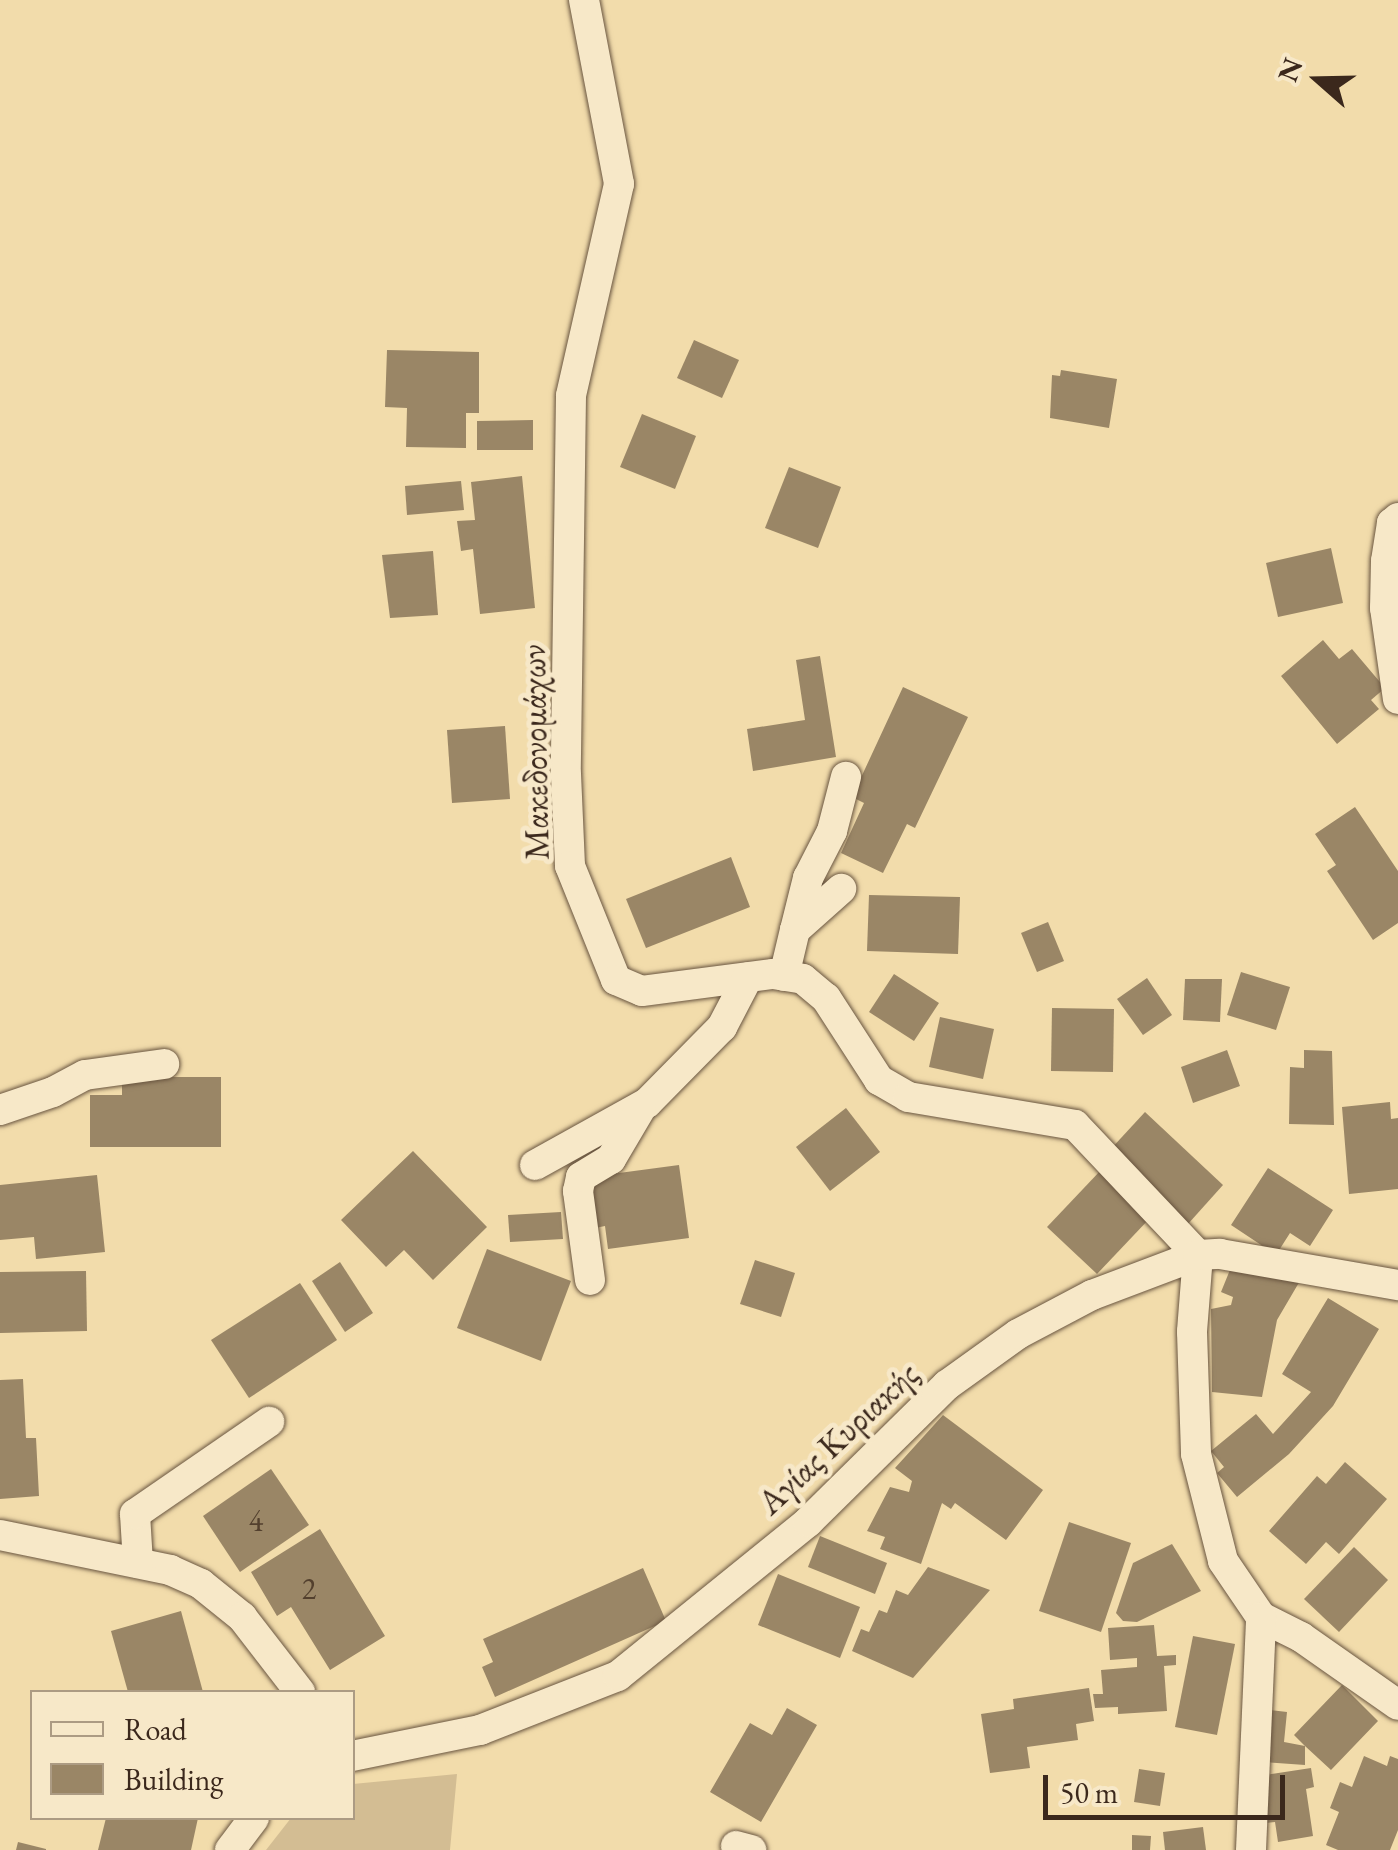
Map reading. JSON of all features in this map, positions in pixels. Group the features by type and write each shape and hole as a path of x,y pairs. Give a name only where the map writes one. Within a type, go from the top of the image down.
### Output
{"street":[{"name":"Μακεδονομάχων","path":"584,0 619,184 571,396 566,774 570,866 616,980 642,991 748,977 803,979 826,998 879,1080 908,1097 1076,1125 1198,1255"},
{"path":"1398,518 1392,524 1386,561 1385,608 1398,699"},
{"path":"784,976 808,878 832,832 846,777"},
{"path":"795,930 841,889"},
{"path":"590,1280 578,1192 581,1177 611,1158 642,1106 722,1027 748,977"},
{"path":"0,1110 53,1092 85,1075 164,1064"},
{"path":"534,1165 642,1106"},
{"path":"1198,1255 1192,1332 1196,1454 1223,1561 1261,1617 1301,1637 1398,1705"},
{"name":"Αγίας Κυριακής","path":"355,1755 480,1730 618,1676 808,1522 948,1385 1018,1334 1092,1295 1198,1255 1294,1264 1398,1285"},
{"path":"138,1563 135,1514 270,1422"},
{"path":"0,1535 170,1570 222,1596 298,1690"},
{"path":"1250,1850 1261,1617"},
{"path":"230,1850 252,1820"}],"shaded area":[{"path":"457,1774 450,1850 266,1850 289,1820 355,1820 355,1784"}],"building":[{"path":"694,340 739,360 722,398 677,378"},
{"path":"387,350 479,352 479,413 466,413 466,448 406,447 407,408 385,407"},
{"path":"1061,370 1117,379 1109,428 1050,418 1052,375 1060,376"},
{"path":"642,414 696,436 675,489 620,467"},
{"path":"533,420 533,450 477,450 477,421"},
{"path":"789,467 841,487 818,548 765,528"},
{"path":"522,476 535,608 480,614 473,549 461,551 457,521 475,520 471,482"},
{"path":"461,481 464,510 407,515 405,486"},
{"path":"1331,548 1343,603 1278,617 1266,563"},
{"path":"433,551 438,615 390,618 382,555"},
{"path":"1323,640 1339,659 1352,649 1385,688 1371,700 1379,709 1337,744 1281,676"},
{"path":"820,656 836,757 753,771 747,729 805,720 796,660"},
{"path":"903,687 968,717 915,828 907,824 883,873 841,853 864,803 852,797"},
{"path":"505,726 510,799 452,803 447,730"},
{"path":"1355,807 1398,871 1398,923 1373,940 1327,871 1336,865 1315,834"},
{"path":"731,857 750,907 646,948 626,899"},
{"path":"869,895 960,897 958,954 867,951"},
{"path":"1048,922 1064,961 1037,972 1021,933"},
{"path":"1241,972 1290,987 1276,1030 1227,1015"},
{"path":"894,974 939,1003 914,1041 869,1012"},
{"path":"1147,978 1172,1015 1143,1035 1117,999"},
{"path":"1185,979 1222,979 1220,1022 1183,1020"},
{"path":"1052,1008 1114,1009 1113,1072 1051,1071"},
{"path":"940,1017 994,1029 983,1079 929,1067"},
{"path":"1227,1050 1240,1086 1193,1103 1181,1067"},
{"path":"1304,1050 1332,1051 1334,1125 1289,1124 1290,1067 1304,1068"},
{"path":"122,1077 221,1077 221,1147 90,1147 90,1095 122,1095"},
{"path":"1390,1102 1391,1119 1398,1118 1398,1189 1349,1194 1342,1107"},
{"path":"846,1108 880,1152 830,1191 796,1147"},
{"path":"1145,1112 1223,1185 1188,1224 1109,1151"},
{"path":"413,1151 487,1227 433,1280 404,1250 386,1267 341,1220"},
{"path":"679,1165 689,1238 608,1249 605,1226 595,1228 589,1177"},
{"path":"1268,1168 1333,1210 1310,1246 1290,1233 1276,1255 1231,1225"},
{"path":"1101,1170 1151,1217 1097,1274 1047,1227"},
{"path":"97,1175 105,1252 36,1259 34,1237 0,1240 0,1185"},
{"path":"561,1212 563,1239 510,1242 508,1215"},
{"path":"487,1249 571,1281 541,1361 457,1328"},
{"path":"755,1260 795,1273 781,1317 740,1304"},
{"path":"1234,1260 1304,1274 1277,1320 1262,1397 1212,1392 1211,1309 1231,1305 1233,1297 1221,1292"},
{"path":"340,1262 373,1313 345,1332 312,1281"},
{"path":"86,1271 87,1331 0,1333 0,1272"},
{"path":"300,1283 337,1340 249,1398 211,1340"},
{"path":"1328,1298 1379,1329 1333,1406 1289,1454 1237,1497 1217,1473 1224,1467 1211,1451 1256,1414 1273,1434 1311,1392 1282,1374"},
{"path":"23,1379 26,1438 36,1438 39,1496 0,1499 0,1380"},
{"path":"943,1415 1043,1490 1006,1540 955,1503 951,1509 942,1503 921,1564 880,1549 885,1537 867,1531 890,1487 909,1492 912,1481 895,1468"},
{"path":"1345,1462 1387,1499 1339,1554 1326,1542 1306,1564 1269,1531 1317,1476 1326,1484"},
{"path":"271,1469 309,1525 240,1572 203,1516"},
{"path":"1069,1522 1131,1543 1101,1632 1039,1611"},
{"path":"320,1529 385,1636 330,1670 291,1607 277,1616 251,1572"},
{"path":"820,1536 887,1563 875,1594 808,1567"},
{"path":"1172,1544 1201,1591 1137,1622 1123,1621 1116,1613 1133,1563"},
{"path":"1354,1547 1388,1580 1339,1632 1304,1599"},
{"path":"928,1567 990,1590 913,1678 852,1651 861,1629 869,1632 879,1610 887,1613 896,1590 908,1595"},
{"path":"643,1568 666,1621 495,1697 482,1667 493,1662 483,1639"},
{"path":"778,1574 860,1607 840,1658 758,1625"},
{"path":"181,1611 202,1690 127,1690 111,1631"},
{"path":"1154,1625 1157,1656 1176,1655 1176,1665 1164,1666 1167,1711 1118,1714 1118,1707 1095,1708 1093,1694 1103,1694 1101,1670 1137,1667 1137,1658 1110,1660 1108,1628"},
{"path":"1193,1636 1235,1644 1217,1735 1175,1727"},
{"path":"1342,1685 1378,1721 1331,1770 1294,1735"},
{"path":"1089,1688 1094,1721 1076,1724 1078,1740 1027,1747 1030,1768 990,1773 981,1714 1014,1709 1013,1699"},
{"path":"787,1708 817,1725 761,1822 710,1792 750,1723 772,1735"},
{"path":"1269,1710 1287,1712 1284,1742 1305,1746 1305,1765 1264,1762"},
{"path":"1364,1756 1387,1766 1390,1756 1398,1759 1398,1830 1390,1850 1338,1850 1326,1845 1339,1812 1330,1808 1340,1782 1352,1787"},
{"path":"1311,1768 1314,1787 1306,1789 1313,1836 1278,1842 1275,1822 1266,1823 1259,1776"},
{"path":"1139,1769 1165,1773 1160,1806 1134,1802"},
{"path":"106,1820 198,1820 191,1850 98,1850"},
{"path":"1203,1827 1206,1850 1165,1850 1163,1832"},
{"path":"1132,1835 1151,1836 1150,1850 1132,1850"},
{"path":"18,1842 46,1849 46,1850 16,1850"}]}
